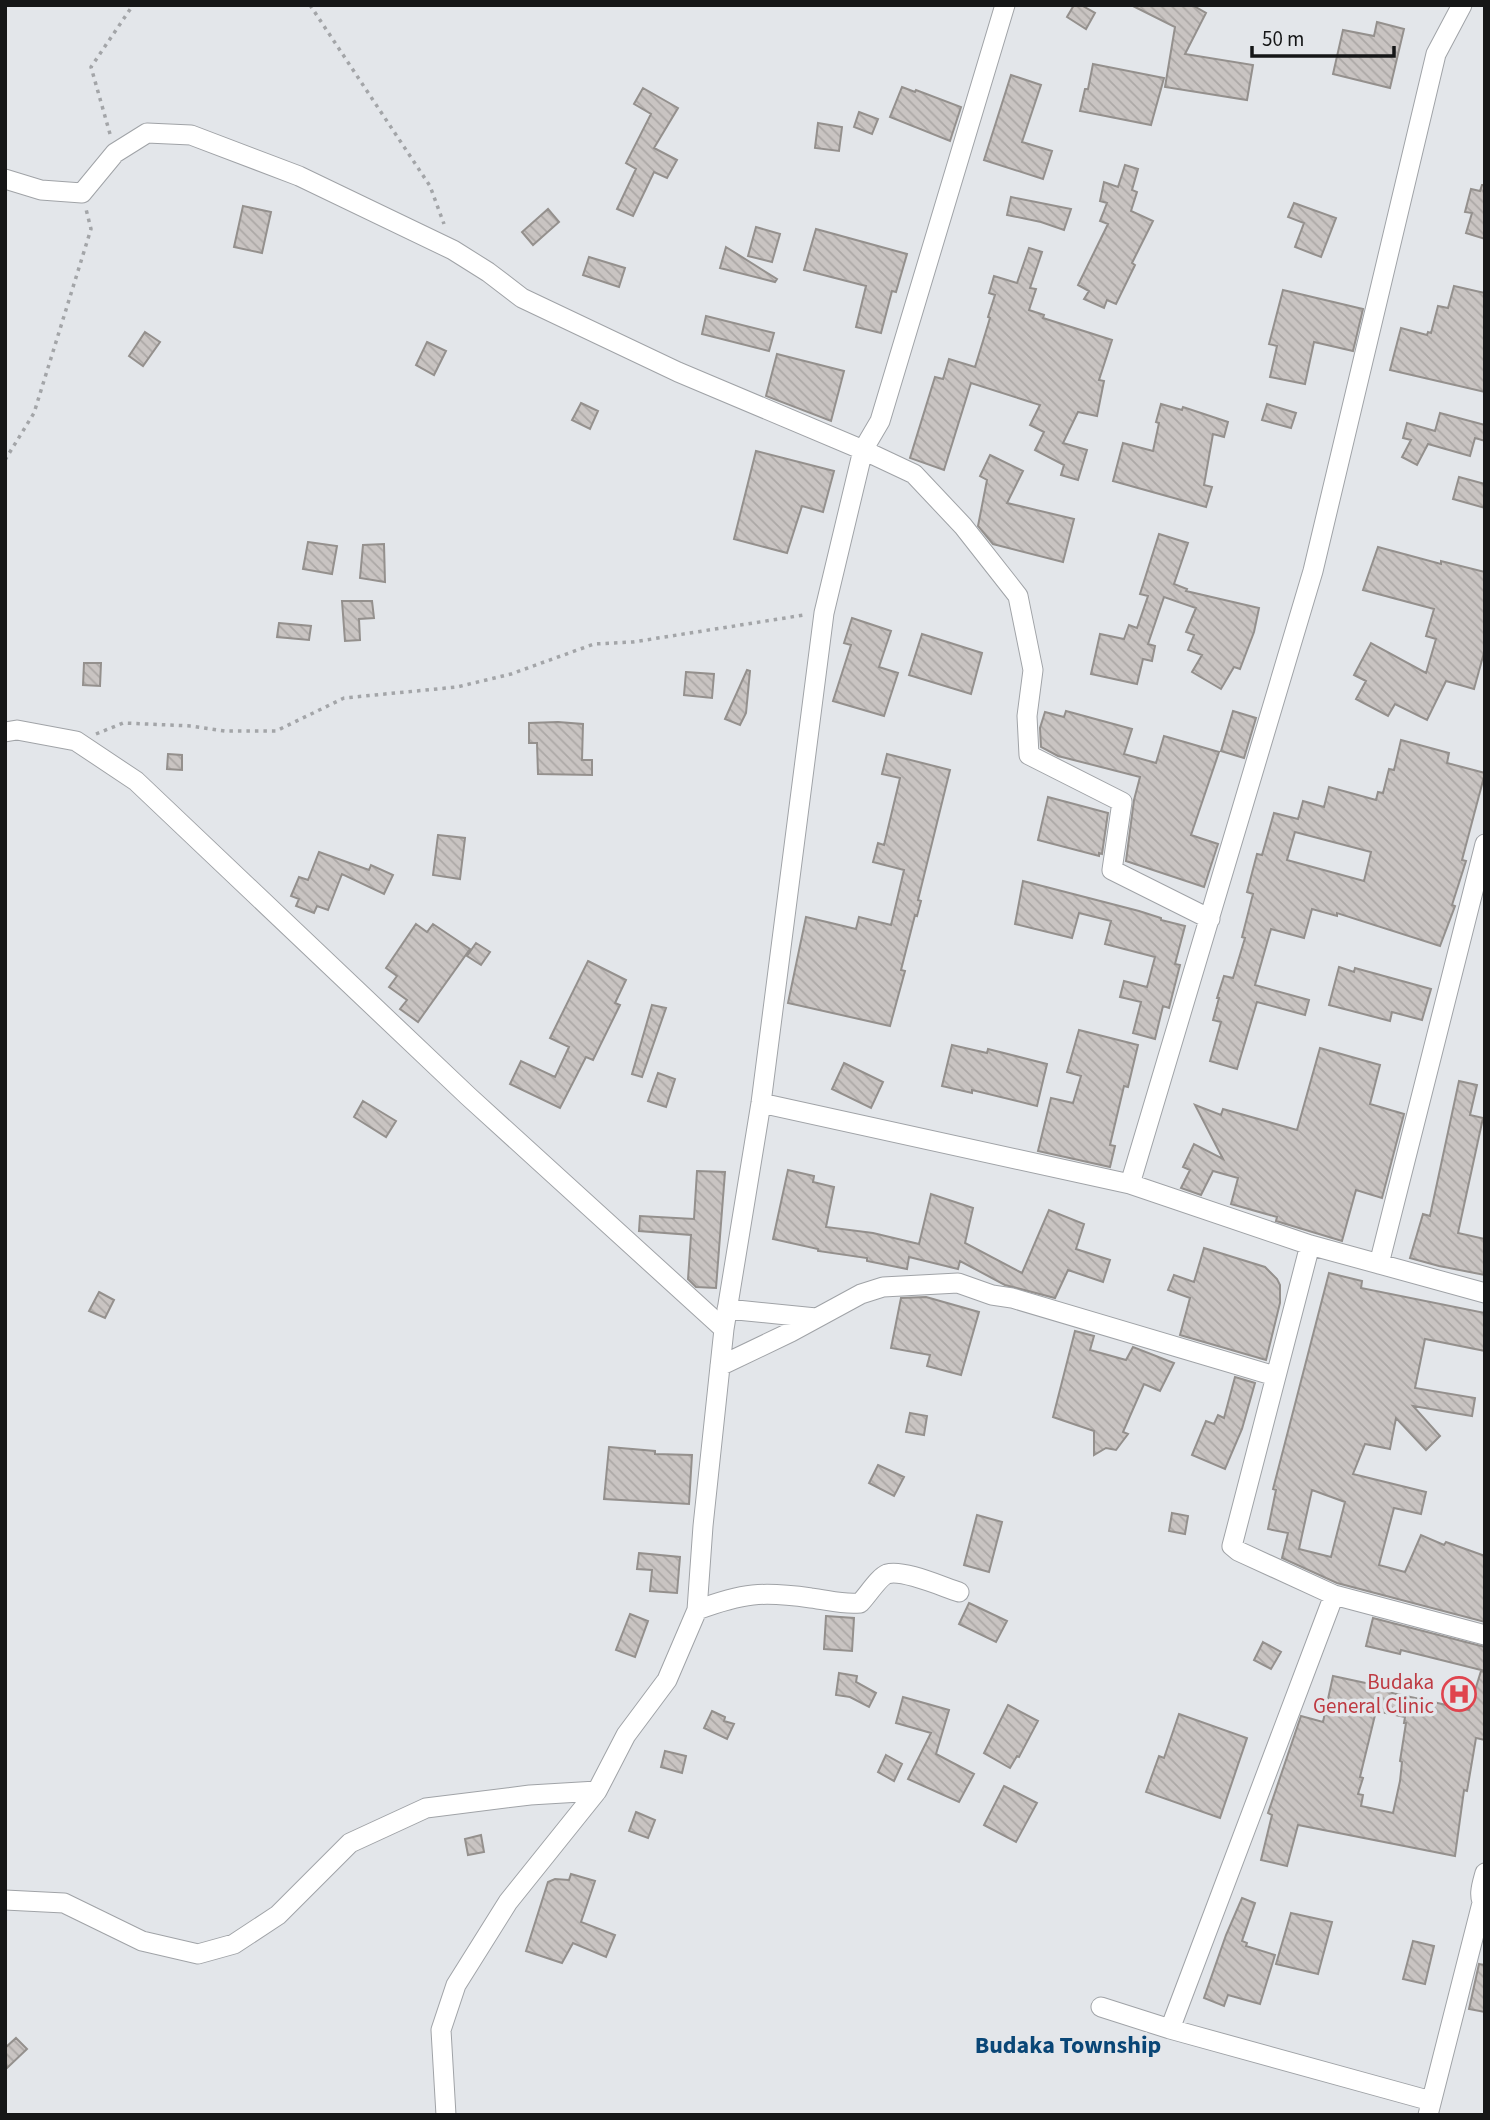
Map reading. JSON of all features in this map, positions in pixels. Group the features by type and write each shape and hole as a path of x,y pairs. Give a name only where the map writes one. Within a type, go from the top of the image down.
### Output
{"street":[{"path":"446,2115 441,2030 456,1984 508,1902 597,1791 626,1735 667,1680 697,1611 703,1526 725,1319 761,1103 824,613 863,450 880,421 1005,5"},
{"path":"1130,1184 1312,571 1436,54 1462,5"},
{"path":"5,179 41,190 82,193 115,153 148,133 191,135 299,176 453,250 488,271 522,298 678,372 914,474 963,526 1018,596 1033,670 1027,716 1029,755 1122,802 1112,870 1210,919"},
{"path":"5,732 17,730 76,741 136,781 458,1087 725,1319 816,1318"},
{"path":"1379,1264 1485,844"},
{"path":"761,1103 1130,1184 1310,1245 1485,1293"},
{"path":"1310,1245 1232,1546 1334,1595 1485,1635"},
{"path":"720,1366 861,1294 883,1287 958,1283 992,1296 1012,1298 1275,1376"},
{"path":"697,1611 731,1597 759,1593 785,1594 848,1604 860,1603 880,1579 887,1574 896,1573 959,1592"},
{"path":"1170,2029 1334,1595"},
{"path":"5,1900 64,1903 142,1941 198,1954 234,1944 278,1915 350,1843 426,1808 530,1795 597,1791"},
{"path":"1101,2007 1429,2108 1483,1905 1480,1892 1485,1873"}],"path":[{"path":"115,153 91,67 133,5"},
{"path":"310,5 430,186 453,250"},
{"path":"5,460 34,413 91,229 82,193"},
{"path":"76,741 123,723 191,726 225,731 276,731 344,698 457,687 511,674 594,645 633,642 770,619 824,613"}],"building":[{"path":"1074,5 1081,5 1095,13 1086,29 1067,17"},
{"path":"1131,5 1192,5 1206,13 1185,54 1253,65 1247,100 1165,87 1175,27"},
{"path":"1377,22 1404,29 1390,88 1333,74 1343,30 1374,36"},
{"path":"1093,64 1164,78 1151,125 1080,111"},
{"path":"1011,75 1041,85 1022,142 1052,151 1043,179 984,160"},
{"path":"902,87 961,107 950,141 890,117"},
{"path":"643,88 678,108 654,148 677,160 667,178 654,172 633,216 617,209 636,169 626,163 651,114 634,104"},
{"path":"859,112 878,119 872,134 854,127"},
{"path":"818,123 842,127 839,151 815,148"},
{"path":"1125,165 1138,169 1132,190 1137,192 1131,211 1153,221 1116,304 1107,300 1104,308 1084,299 1089,291 1078,285 1108,224 1100,221 1107,203 1100,201 1104,182 1118,187"},
{"path":"1482,185 1485,185 1485,239 1466,233 1472,213 1465,212 1471,189 1480,191"},
{"path":"1011,197 1071,209 1064,230 1007,215"},
{"path":"1294,203 1336,218 1321,257 1295,247 1304,223 1288,217"},
{"path":"243,206 271,212 262,253 234,247"},
{"path":"548,209 559,222 533,245 522,232"},
{"path":"756,227 780,234 772,262 748,256"},
{"path":"816,229 907,254 896,292 892,291 881,333 856,327 866,286 804,270"},
{"path":"726,247 777,279 775,282 720,268"},
{"path":"1029,248 1042,252 1030,288 1036,289 1029,310 1044,315 1043,318 1112,340 1099,380 1104,381 1097,416 1078,412 1063,443 1087,450 1078,480 1061,475 1064,465 1035,450 1044,432 1030,425 1040,405 971,383 944,470 910,458 935,377 943,379 949,359 975,367 995,295 989,293 994,276 1017,283"},
{"path":"589,257 625,268 619,287 583,275"},
{"path":"1454,286 1485,293 1485,392 1390,370 1401,328 1427,335 1428,332 1431,333 1438,306 1448,308"},
{"path":"1283,290 1363,309 1353,351 1314,342 1305,384 1270,377 1277,346 1269,344"},
{"path":"706,316 774,333 769,351 702,334"},
{"path":"145,332 160,342 143,366 129,356"},
{"path":"427,342 446,351 434,375 416,365"},
{"path":"777,354 844,371 831,421 766,396"},
{"path":"581,403 598,411 590,429 572,420"},
{"path":"1161,404 1182,410 1183,407 1228,422 1224,437 1213,434 1204,485 1212,487 1206,507 1113,481 1123,443 1153,451"},
{"path":"1267,404 1296,413 1291,428 1262,420"},
{"path":"1440,413 1485,425 1485,441 1475,438 1470,456 1428,444 1417,465 1402,457 1411,440 1403,438 1407,423 1435,431"},
{"path":"756,451 834,471 823,512 802,506 787,553 734,539"},
{"path":"990,455 1023,471 1007,503 1074,519 1063,562 993,544 978,526 987,480 980,476"},
{"path":"1459,477 1485,484 1485,508 1453,499"},
{"path":"1159,534 1188,543 1174,584 1187,589 1186,591 1259,608 1254,632 1240,669 1234,667 1221,689 1192,672 1202,655 1188,650 1194,635 1186,632 1196,608 1164,597 1148,644 1155,646 1152,661 1143,659 1137,684 1091,674 1100,634 1124,639 1129,625 1137,628 1148,596 1140,594"},
{"path":"308,542 337,546 332,574 303,569"},
{"path":"384,544 385,582 360,578 363,545"},
{"path":"1378,547 1441,564 1441,561 1485,572 1485,649 1474,689 1446,681 1427,720 1395,704 1388,716 1356,699 1366,681 1354,675 1371,643 1426,673 1436,639 1426,636 1434,609 1363,590"},
{"path":"342,601 372,601 374,618 359,619 360,640 345,641"},
{"path":"852,618 891,631 879,667 898,673 884,716 833,701 851,645 844,643"},
{"path":"279,623 311,626 309,640 277,637"},
{"path":"922,634 982,653 971,694 909,675"},
{"path":"84,663 101,663 100,686 83,685"},
{"path":"747,670 750,671 746,713 740,725 725,719"},
{"path":"686,672 714,674 712,698 684,695"},
{"path":"1066,711 1132,729 1124,754 1156,763 1164,736 1219,752 1191,835 1218,844 1204,887 1126,861 1134,800 1140,777 1058,756 1041,747 1040,728 1045,712 1064,717"},
{"path":"1233,711 1256,718 1244,758 1221,751"},
{"path":"529,723 583,724 582,760 592,760 592,775 538,774 537,743 529,743"},
{"path":"1401,740 1449,753 1447,763 1485,773 1462,860 1466,861 1452,905 1455,906 1440,946 1337,913 1337,916 1312,909 1304,938 1271,929 1255,985 1309,1000 1305,1015 1257,1002 1237,1069 1210,1061 1221,1022 1213,1020 1217,998 1224,976 1233,978 1245,938 1242,937 1253,894 1247,892 1257,854 1262,855 1274,813 1298,819 1303,801 1324,807 1329,787 1376,800 1378,792 1383,793 1389,769 1394,770","holes":["1295,832 1371,852 1364,881 1287,860"]},
{"path":"168,754 182,755 182,770 167,769"},
{"path":"887,754 950,770 890,1026 788,1003 806,917 856,929 859,917 891,925 904,870 873,862 878,843 884,845 900,778 882,774"},
{"path":"1048,797 1108,813 1102,854 1099,853 1099,856 1038,840"},
{"path":"438,835 465,838 460,879 433,875"},
{"path":"319,852 369,870 371,865 393,875 384,894 342,874 328,910 317,906 314,913 296,906 299,899 291,896 299,877 308,880"},
{"path":"1023,881 1139,911 1185,926 1175,964 1180,965 1169,1008 1163,1006 1155,1039 1133,1033 1141,1002 1120,997 1124,981 1147,987 1155,957 1105,944 1111,921 1079,913 1072,938 1015,924"},
{"path":"416,924 427,932 433,924 470,949 418,1022 400,1009 407,1000 389,987 397,976 386,968"},
{"path":"476,943 490,952 481,965 467,956"},
{"path":"588,961 626,980 615,1003 620,1005 593,1060 586,1057 560,1108 510,1084 521,1061 555,1077 569,1047 550,1038"},
{"path":"1339,967 1354,972 1355,968 1431,989 1422,1020 1392,1012 1390,1021 1329,1005"},
{"path":"652,1005 666,1008 642,1077 632,1074"},
{"path":"1079,1030 1138,1045 1128,1087 1124,1086 1110,1145 1115,1146 1110,1167 1038,1151 1051,1098 1073,1103 1081,1076 1067,1072"},
{"path":"952,1045 987,1053 988,1049 1047,1064 1037,1106 972,1090 972,1093 942,1086"},
{"path":"1320,1048 1380,1065 1370,1104 1404,1114 1382,1198 1356,1190 1342,1241 1276,1221 1277,1217 1231,1204 1238,1178 1213,1171 1201,1195 1181,1188 1190,1170 1183,1167 1194,1144 1223,1159 1195,1105 1221,1115 1223,1109 1297,1130"},
{"path":"844,1063 883,1082 871,1108 832,1089"},
{"path":"658,1073 675,1079 666,1107 648,1101"},
{"path":"1459,1081 1477,1085 1470,1115 1483,1118 1458,1233 1485,1239 1485,1275 1410,1258 1423,1214 1430,1216"},
{"path":"363,1101 396,1121 386,1137 354,1117"},
{"path":"788,1170 814,1176 813,1182 834,1187 826,1227 873,1233 919,1244 931,1194 973,1208 965,1243 1022,1273 1049,1210 1084,1224 1076,1249 1110,1260 1103,1282 1068,1270 1055,1298 1005,1285 960,1261 958,1269 909,1257 907,1269 773,1239"},
{"path":"697,1171 725,1172 716,1288 696,1287 688,1279 691,1235 639,1231 640,1216 694,1219"},
{"path":"1204,1248 1265,1267 1277,1279 1280,1285 1280,1303 1266,1360 1180,1335 1190,1298 1168,1290 1174,1275 1194,1282"},
{"path":"1329,1273 1362,1281 1361,1288 1485,1313 1485,1351 1425,1339 1415,1388 1475,1398 1472,1416 1413,1406 1440,1436 1426,1450 1396,1418 1390,1449 1365,1444 1353,1474 1426,1492 1421,1514 1394,1508 1379,1565 1405,1572 1421,1535 1444,1545 1446,1542 1485,1556 1485,1622 1337,1583 1282,1558 1288,1533 1268,1529 1276,1490 1273,1489","holes":["1312,1490 1345,1502 1331,1557 1299,1549"]},
{"path":"99,1292 114,1300 105,1318 89,1311"},
{"path":"926,1297 979,1312 961,1375 927,1366 930,1355 891,1348 901,1298"},
{"path":"1075,1331 1094,1336 1090,1350 1126,1360 1133,1347 1174,1363 1160,1391 1144,1384 1123,1432 1128,1434 1116,1450 1106,1448 1094,1455 1094,1431 1053,1417"},
{"path":"1235,1377 1255,1383 1242,1429 1225,1469 1192,1455 1206,1421 1214,1424 1218,1415 1224,1418"},
{"path":"910,1413 927,1416 924,1435 906,1432"},
{"path":"609,1447 655,1451 655,1454 692,1455 689,1504 604,1499"},
{"path":"878,1465 904,1477 894,1496 869,1483"},
{"path":"1172,1513 1188,1516 1185,1534 1169,1531"},
{"path":"977,1515 1002,1522 989,1572 964,1565"},
{"path":"639,1553 680,1557 677,1593 650,1591 652,1570 637,1569"},
{"path":"969,1603 1007,1621 996,1642 959,1624"},
{"path":"630,1614 648,1621 635,1657 616,1650"},
{"path":"826,1616 854,1618 852,1651 824,1649"},
{"path":"1373,1618 1485,1647 1485,1671 1401,1650 1400,1654 1366,1646"},
{"path":"1263,1642 1281,1652 1271,1669 1254,1660"},
{"path":"1481,1671 1485,1672 1485,1740 1476,1738 1467,1791 1464,1790 1455,1856 1298,1825 1287,1866 1261,1860 1272,1815 1268,1813 1301,1716 1323,1722 1333,1676 1389,1688 1388,1692 1469,1710","holes":["1376,1711 1405,1717 1400,1781 1393,1813 1361,1806 1363,1795 1358,1794 1363,1778 1360,1777"]},
{"path":"839,1673 857,1676 856,1682 876,1693 869,1707 850,1697 836,1695"},
{"path":"903,1697 949,1710 936,1754 974,1774 959,1802 908,1779 931,1733 896,1723"},
{"path":"1008,1705 1038,1721 1019,1757 1017,1756 1010,1768 984,1753"},
{"path":"712,1711 725,1717 724,1721 734,1724 727,1739 704,1728"},
{"path":"1179,1714 1247,1738 1220,1818 1146,1792 1159,1756 1164,1758"},
{"path":"665,1751 686,1756 682,1773 661,1767"},
{"path":"886,1755 902,1764 894,1781 878,1772"},
{"path":"1004,1786 1037,1803 1016,1842 984,1825"},
{"path":"636,1812 655,1820 648,1838 629,1831"},
{"path":"481,1835 484,1852 468,1855 465,1839"},
{"path":"571,1874 595,1881 581,1922 615,1935 606,1957 573,1943 562,1963 526,1951 548,1882 555,1879 569,1880"},
{"path":"1242,1898 1255,1903 1242,1941 1247,1943 1246,1946 1275,1955 1260,2004 1228,1995 1224,2006 1204,1998"},
{"path":"1291,1913 1332,1922 1318,1974 1276,1964"},
{"path":"1413,1941 1434,1946 1425,1984 1403,1979"},
{"path":"1479,1964 1485,1965 1485,2012 1469,2009"},
{"path":"16,2038 27,2049 5,2070 5,2048"}],"place":[{"name":"Budaka General Clinic","path":"1459,1694"}],"district":[{"name":"Budaka Township","path":"1068,2045"}]}
